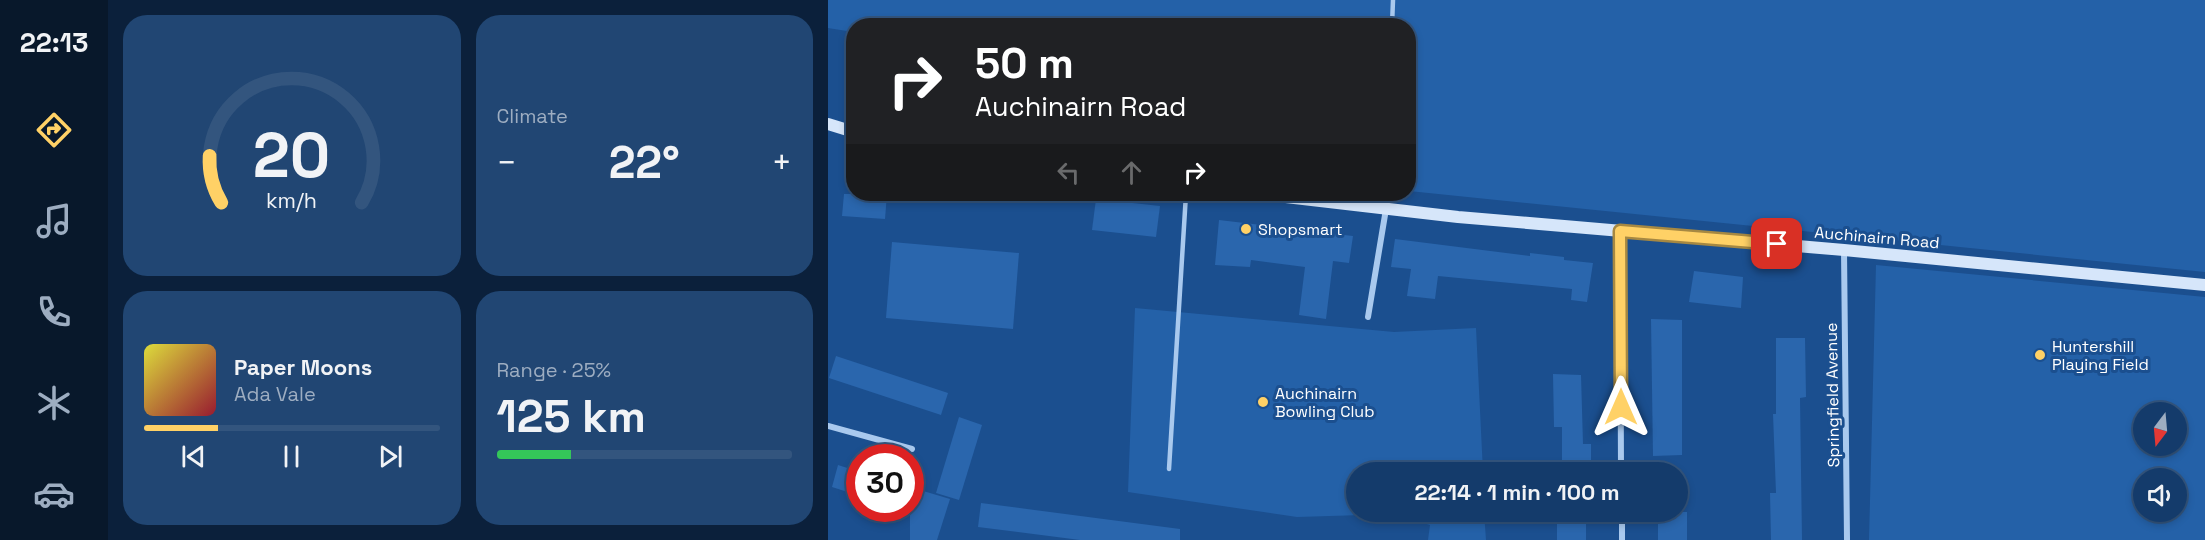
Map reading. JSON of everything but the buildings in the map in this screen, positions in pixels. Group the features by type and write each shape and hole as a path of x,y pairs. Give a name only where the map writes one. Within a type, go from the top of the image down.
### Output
{"main road":[{"path":"828,124 846,130"},
{"name":"Auchinairn Road","path":"1318,201 2205,285"}],"street":[{"path":"1368,317 1386,209"},
{"path":"1620,231 1621,462"},
{"name":"Springfield Avenue","path":"1844,250 1847,540"},
{"path":"828,426 894,444"},
{"path":"1622,522 1622,540"}],"lane":[{"path":"1392,0 1392,18"},
{"path":"1170,470 1186,201"},
{"path":"1386,201 1386,209"}],"shaded area":[{"path":"828,0 2205,0 2205,272 1416,192 1416,18 846,18 846,31 828,28"},
{"name":"Huntershill Playing Field","path":"1876,265 2205,297 2205,540 1869,540"},
{"name":"Auchinairn Bowling Club","path":"1135,308 1394,332 1476,328 1483,462 1346,462 1346,516 1297,517 1128,492"},
{"name":"Auchinairn Bowling Club","path":"1420,522 1485,522 1486,540 1428,540 1430,525"}],"place":[{"name":"Shopsmart","path":"1246,229"},
{"name":"Huntershill Playing Field","path":"2040,355"},
{"name":"Auchinairn Bowling Club","path":"1263,402"}],"route":[{"path":"1621,407 1620,231 1777,244"}]}
